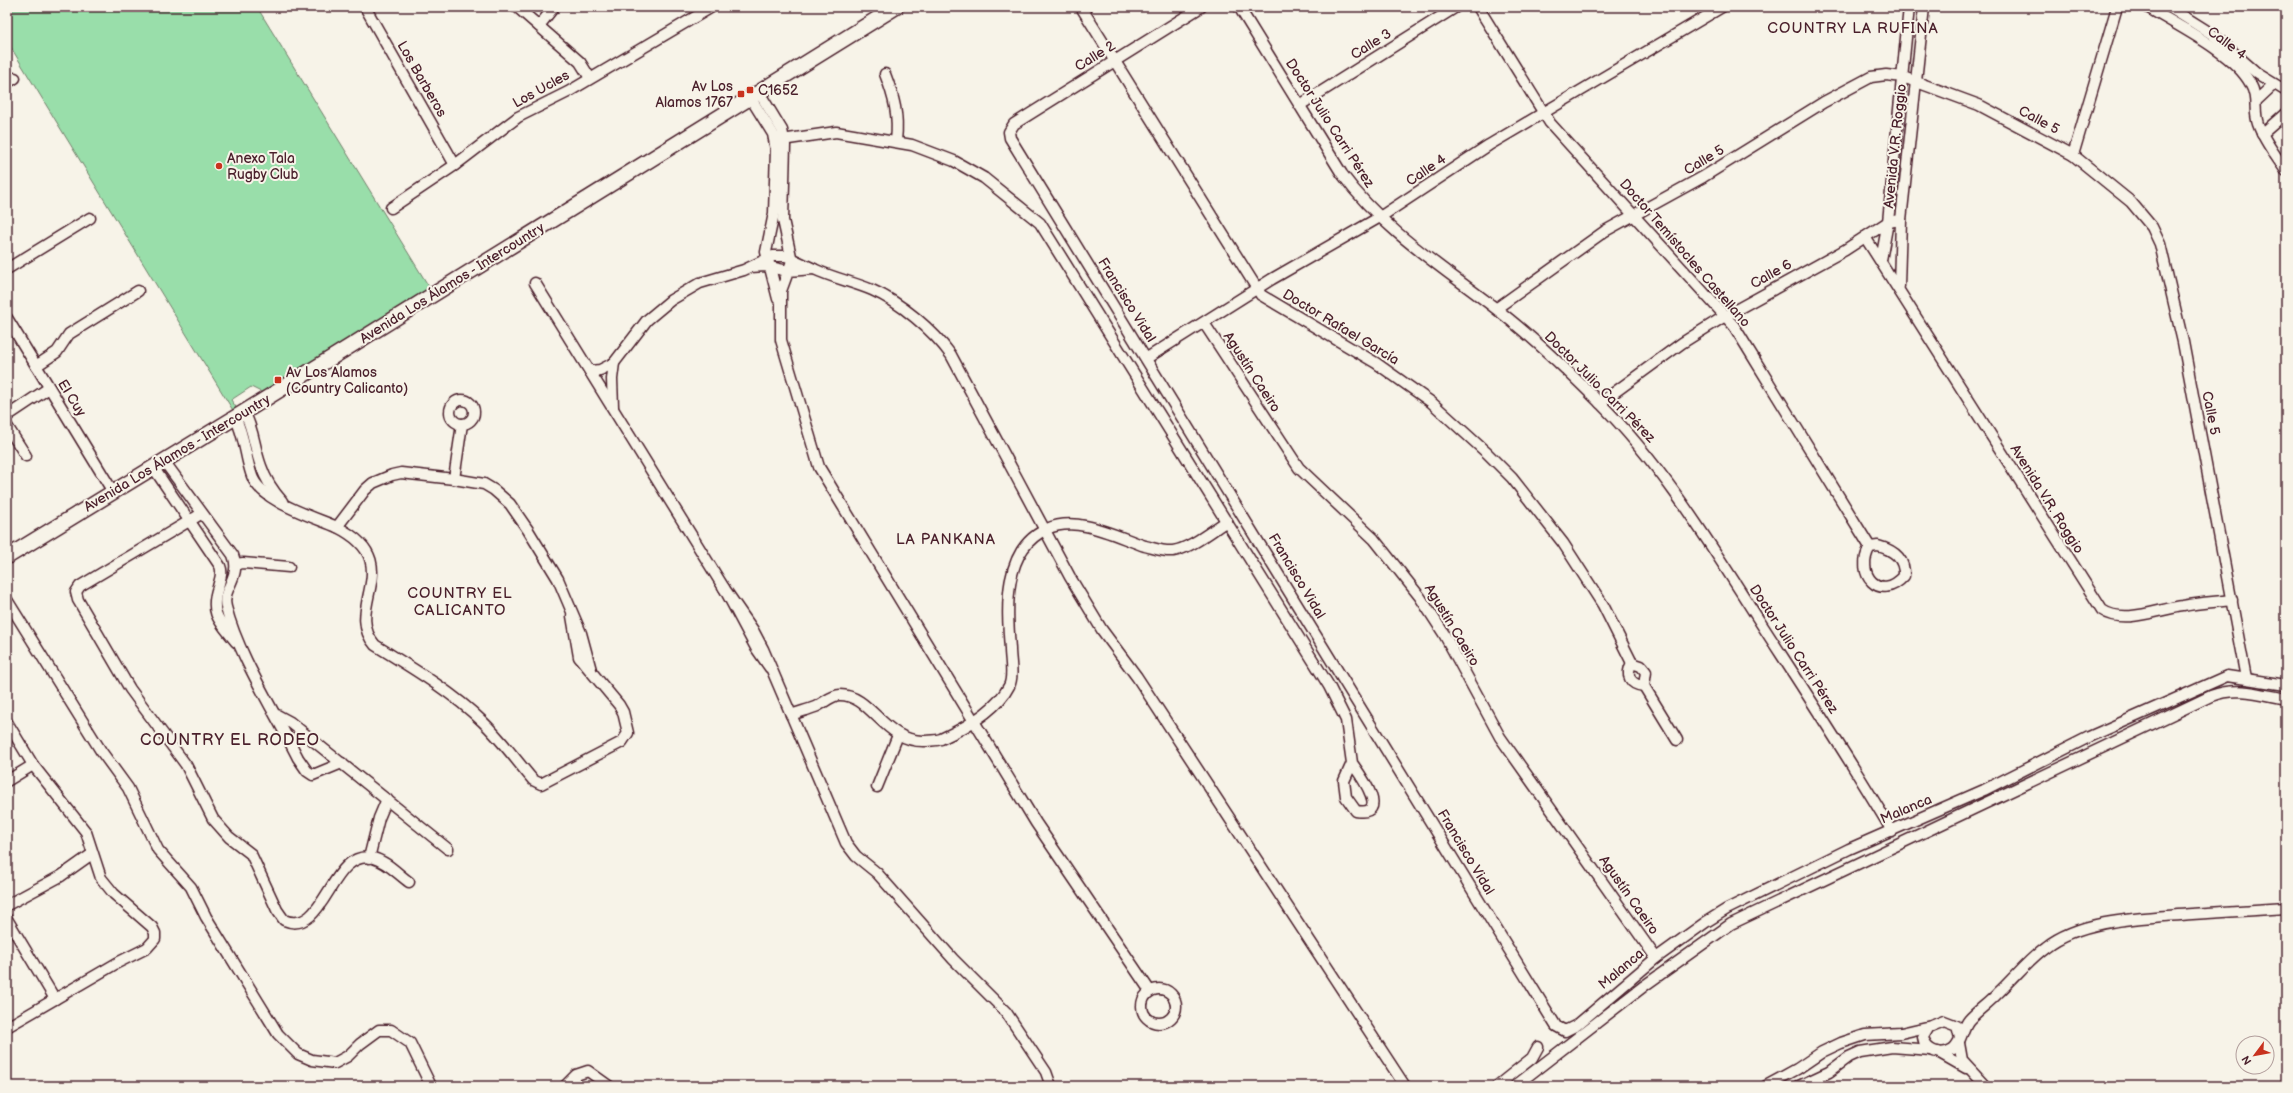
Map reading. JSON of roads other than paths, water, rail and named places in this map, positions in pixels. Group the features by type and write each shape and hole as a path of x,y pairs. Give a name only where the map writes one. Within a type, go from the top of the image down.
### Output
{"main road":[{"name":"Avenida Los Álamos - Intercountry","path":"7,557 240,415 896,7"}],"street":[{"name":"Los Barberos","path":"365,7 455,165"},
{"path":"517,7 580,62 590,78"},
{"path":"539,26 554,7"},
{"name":"Los Ucles","path":"391,208 455,165 518,117 568,92 712,7"},
{"name":"Doctor Rafael García","path":"1081,7 1256,288 1264,298 1347,344 1431,402 1512,478 1563,543 1603,606 1632,663 1641,666 1646,672 1644,686 1677,740"},
{"name":"Calle 2","path":"1009,132 1014,124 1114,60 1201,7"},
{"name":"Doctor Julio Carri Pérez","path":"1240,7 1346,180 1358,195 1380,217 1497,308 1555,358 1600,403 1650,458 1693,518 1892,831"},
{"name":"Calle 3","path":"1300,105 1456,7"},
{"name":"Doctor Temístocles Castellano","path":"1478,7 1544,114 1725,316 1739,334 1870,547"},
{"name":"Calle 4","path":"1147,358 1204,323 1256,288 1380,217 1489,145 1544,114 1661,42 1722,7"},
{"name":"Avenida V.R. Roggio","path":"1881,260 1888,222 1909,7"},
{"name":"Avenida V.R. Roggio","path":"1899,288 1901,220 1924,7"},
{"path":"2073,155 2117,7"},
{"name":"Calle 4","path":"2147,7 2209,45 2234,64 2250,82 2257,100"},
{"name":"Calle 4","path":"2169,7 2212,34 2273,85 2286,91"},
{"path":"885,74 896,106 898,122 896,142"},
{"name":"Calle 5","path":"1497,308 1585,245 1634,215 1686,187 1790,121 1860,82 1878,75 1903,77 1916,80 1979,105 2073,155 2131,202 2152,227 2160,244 2183,342 2246,678"},
{"path":"2273,85 2257,100 2257,122 2262,134 2286,171"},
{"path":"755,95 773,134 780,141 786,160 783,220 791,259 788,271 782,283 779,303"},
{"path":"2262,134 2286,112"},
{"path":"780,141 836,132 896,142 935,153 971,170 984,178 1040,223 1227,521 1340,708 1349,732 1352,763"},
{"name":"Francisco Vidal","path":"1009,132 1010,138 1147,358 1556,1026 1565,1031"},
{"path":"780,141 774,214 766,246 768,262 779,303 783,350 822,475 973,721 1072,877 1150,991"},
{"path":"7,269 90,218"},
{"name":"Calle 6","path":"1600,403 1682,343 1725,316 1865,237 1888,222 1901,220"},
{"name":"Avenida V.R. Roggio","path":"1865,237 1899,288 2102,610 2112,615 2128,616 2182,606 2232,600"},
{"path":"590,371 600,370 614,363 647,320 672,300 708,280 768,262 780,256 874,291 921,323 943,344 957,364 1067,572 1102,630 1137,677 1405,1086"},
{"path":"768,262 788,271 814,269"},
{"path":"535,283 724,588 756,648 770,668 792,715 841,835 850,850 877,873 953,959 1006,1012 1046,1072 1051,1086"},
{"path":"36,366 57,352 69,334 138,291"},
{"name":"El Cuy","path":"7,318 113,492"},
{"name":"Agustín Caeiro","path":"1204,323 1299,468 1374,539 1420,597 1444,634 1500,736 1656,958"},
{"path":"613,409 612,379 614,363"},
{"path":"7,416 50,388"},
{"path":"240,415 242,431 254,483 265,493 284,504 354,535 362,542 372,567 373,579 364,622 370,638 375,645 425,676 466,707 483,722 536,783 545,782 627,738 628,727 623,712 591,670 581,633 572,616 558,579 510,504 494,490 484,484 454,479 401,473 387,476 373,483 364,490 337,527"},
{"path":"454,479 462,424"},
{"path":"7,426 26,456"},
{"path":"159,464 233,555 236,564 234,579 225,602 242,650 298,758 310,774 316,775 342,763"},
{"path":"159,464 190,521 220,566 221,574 214,598 216,616 242,650"},
{"path":"201,514 80,586 76,592 78,600 130,689 184,761 213,819 229,837 250,854 277,910 284,920 298,921 311,914 317,909 345,868 359,858 369,858 382,862 409,882"},
{"path":"792,715 842,695 855,699 898,734 916,740 936,740 973,721 995,704 1009,686 1011,672 1008,629 1012,569 1020,552 1046,530 1056,526 1089,526 1112,536 1160,550 1171,551 1186,546 1227,521"},
{"path":"1870,547 1883,547 1897,555 1904,569 1904,576 1898,582 1890,586 1880,587 1869,579 1864,564 1870,547"},
{"path":"236,564 243,563 289,567"},
{"path":"7,600 101,751 128,788 158,850 191,887 206,917 278,1034 298,1054 312,1060 335,1063 348,1056 360,1044 380,1030 391,1030 410,1042 432,1086"},
{"name":"Doctor Rafael García","path":"1632,663 1628,672 1630,679 1635,684 1644,686"},
{"name":"Malanca","path":"1565,1031 1577,1025 1656,958 1727,909 1865,842 1984,790 2096,734 2222,678 2233,676 2286,685"},
{"path":"1515,1086 1644,986 1731,924 2211,696 2228,690 2239,690 2286,699"},
{"path":"277,715 290,722 388,799 448,849"},
{"path":"7,722 33,765 83,827 88,837 92,854 101,878 114,894 152,927 155,933 155,940 147,948 117,963 7,1027"},
{"path":"877,787 898,734"},
{"path":"7,781 33,765"},
{"path":"369,858 380,818 388,799"},
{"path":"7,905 61,876 92,854"},
{"path":"1766,1086 1797,1069 1822,1052 1841,1043 1865,1035 1900,1033 1931,1026 1944,1021 1961,1018 1977,1011 1993,999 2046,947 2066,934 2129,919 2286,908"},
{"path":"7,919 55,999"},
{"path":"1799,1086 1829,1072 1849,1056 1860,1052 1892,1047 1934,1051 1952,1050 1959,1040 1965,1026 1977,1011"},
{"path":"1944,1021 1957,1026 1962,1060 1986,1086"},
{"path":"1931,1026 1926,1030 1923,1037 1926,1047 1972,1072"},
{"path":"1496,1086 1532,1058 1538,1047"},
{"path":"566,1086 576,1075 588,1071 608,1086"}],"place":[{"name":"C1652","path":"750,90"},
{"name":"Av Los Alamos 1767","path":"741,94"},
{"name":"Anexo Tala Rugby Club","path":"219,166"},
{"name":"Av Los Alamos (Country Calicanto)","path":"278,380"}],"district":[{"name":"COUNTRY LA RUFINA","path":"1853,28"},
{"name":"LA PANKANA","path":"946,539"},
{"name":"COUNTRY EL CALICANTO","path":"460,602"},
{"name":"COUNTRY EL RODEO","path":"230,740"}]}
